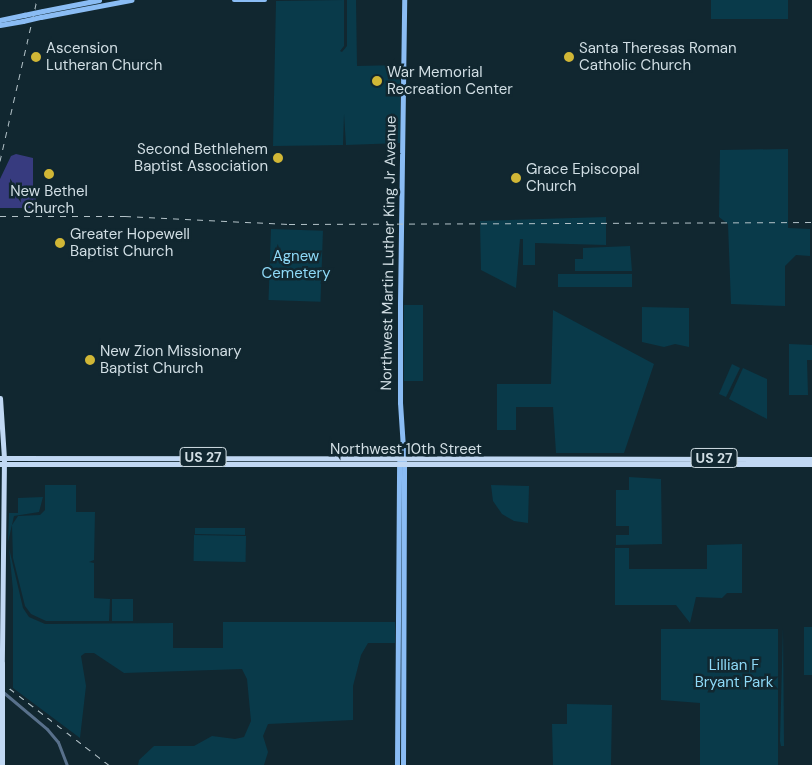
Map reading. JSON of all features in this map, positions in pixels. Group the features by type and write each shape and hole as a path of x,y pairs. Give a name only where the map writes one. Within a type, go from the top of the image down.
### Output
{"highway":[{"path":"0,398 2,461 2,765"},
{"path":"683,463 691,458"},
{"name":"Northwest 10th Street","path":"2,461 812,458"},
{"name":"Northwest 10th Street","path":"554,460 812,464"}],"main road":[{"path":"0,25 99,0"},
{"path":"42,14 131,0"},
{"path":"234,0 265,0"},
{"name":"Northwest Martin Luther King Jr Avenue","path":"402,765 400,303 404,0"},
{"path":"0,20 23,18"},
{"name":"Northwest Martin Luther King Jr Avenue","path":"398,765 402,461"}],"street":[{"path":"0,690 47,729 58,742 67,765"}],"green space":[{"path":"344,0 344,46 340,51 342,52 347,46 347,0 356,0 357,66 400,65 400,143 346,145 344,114 343,145 273,146 276,1"},
{"path":"711,0 788,0 788,19 711,19"},
{"path":"788,149 788,228 810,229 810,256 796,255 785,266 785,306 731,304 728,224 719,217 720,150"},
{"path":"606,217 606,245 535,243 535,265 523,265 523,239 520,239 516,288 481,270 480,221"},
{"name":"Agnew Cemetery","path":"271,229 323,231 320,302 269,300"},
{"path":"630,246 632,271 575,271 575,259 583,259 583,248"},
{"path":"558,274 632,274 632,287 558,287"},
{"path":"404,305 423,305 423,381 404,381"},
{"path":"642,307 689,308 689,347 675,344 664,347 642,342"},
{"path":"553,310 654,364 624,453 556,453 553,407 516,407 516,430 497,430 497,384 551,384"},
{"path":"789,344 812,345 812,360 807,360 808,395 789,395"},
{"path":"732,364 740,368 726,397 719,394"},
{"path":"743,368 767,379 767,419 729,399"},
{"path":"629,477 661,479 662,544 616,545 616,535 629,535 629,526 616,526 616,490 629,490"},
{"path":"45,485 76,485 76,512 95,512 94,560 89,562 94,563 94,598 110,599 109,621 46,621 31,614 25,606 13,558 12,525 18,516 40,515 45,510"},
{"path":"491,485 529,486 528,523 514,521 502,514 493,501"},
{"path":"43,497 39,512 14,516 8,542 9,513 18,513 18,498"},
{"path":"195,528 245,528 245,535 195,534"},
{"path":"194,535 246,536 246,562 194,561"},
{"path":"742,544 742,593 727,593 722,598 696,597 690,623 676,605 615,605 615,548 629,548 629,569 707,569 707,545"},
{"path":"9,548 23,608 29,617 45,624 173,623 173,648 223,648 223,622 395,622 395,643 368,643 361,655 353,686 353,720 268,724 263,736 268,752 264,765 138,765 139,760 154,746 194,746 212,736 235,739 244,737 251,721 247,679 242,669 124,673 94,653 85,653 81,656 86,686 80,738 13,688 13,590"},
{"path":"112,599 133,599 133,621 112,621"},
{"path":"783,627 784,746 781,746 780,741"},
{"path":"804,627 812,627 812,675 804,675"},
{"name":"Lillian F Bryant Park","path":"661,629 778,629 778,765 700,765 700,703 661,700"},
{"path":"567,704 612,705 611,765 553,765 552,724 567,724"}],"shaded area":[{"path":"16,154 33,158 33,187 38,208 0,208 0,179 11,156"}],"railway":[{"path":"0,161 37,0"},
{"path":"0,216 125,216 289,224 812,222"},
{"path":"0,681 109,765"}],"place":[{"name":"Ascension Lutheran Church","path":"36,57"},
{"name":"Santa Theresas Roman Catholic Church","path":"569,57"},
{"name":"War Memorial Recreation Center","path":"377,81"},
{"name":"Second Bethlehem Baptist Association","path":"278,158"},
{"name":"New Bethel Church","path":"49,174"},
{"name":"Grace Episcopal Church","path":"516,178"},
{"name":"Greater Hopewell Baptist Church","path":"60,243"},
{"name":"New Zion Missionary Baptist Church","path":"90,360"}]}
